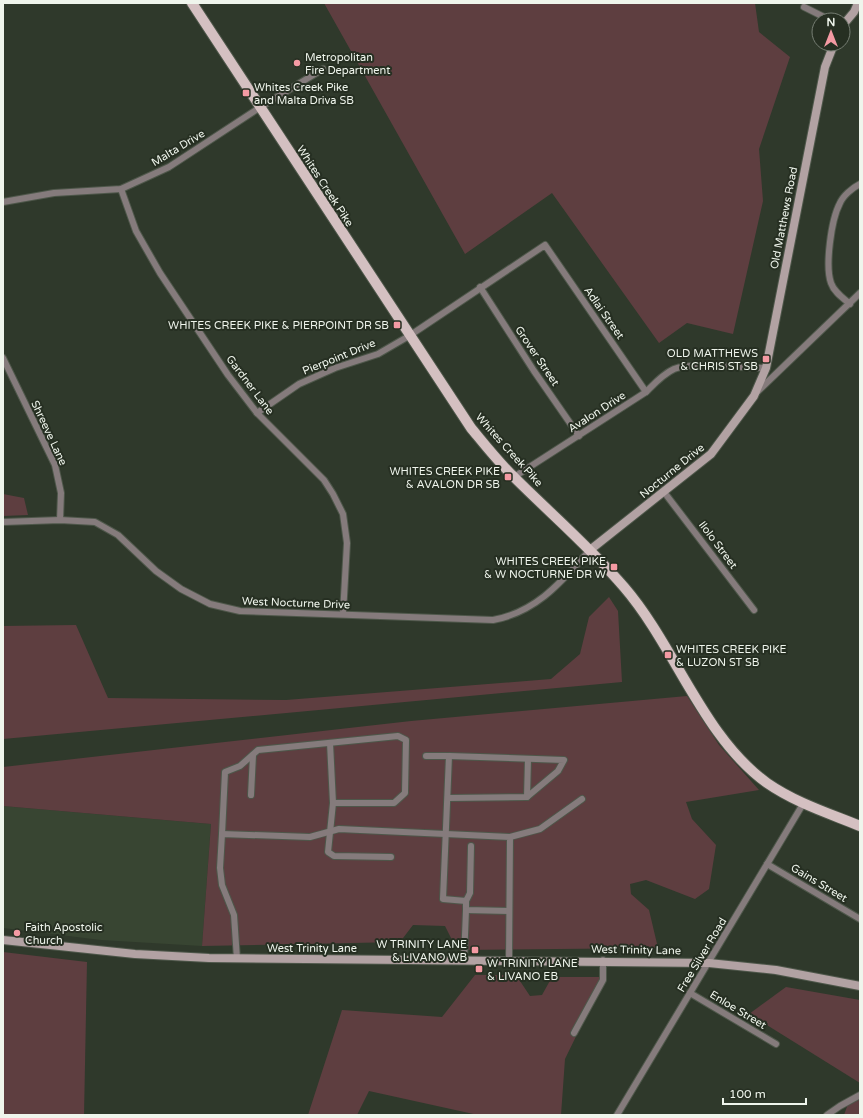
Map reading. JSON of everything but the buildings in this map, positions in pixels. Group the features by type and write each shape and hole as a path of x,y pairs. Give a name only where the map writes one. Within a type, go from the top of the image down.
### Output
{"main road":[{"name":"Whites Creek Pike","path":"192,3 259,108 471,428 514,477 590,550 624,587 655,627 693,693 723,737 739,756 767,782 803,804 860,824"},
{"path":"851,16 858,3"},
{"name":"Old Matthews Road","path":"754,396 766,368 825,68 831,52"},
{"name":"Nocturne Drive","path":"590,550 711,454 754,396"},
{"name":"West Trinity Lane","path":"3,940 135,954 237,958 509,961 603,960 709,963 776,970 860,986"}],"street":[{"path":"804,7 814,12"},
{"name":"Malta Drive","path":"3,202 24,197 54,193 121,189 169,167 259,108 323,69"},
{"path":"850,304 834,290 831,283 830,250 836,213 840,203 844,197 860,184"},
{"name":"Gardner Lane","path":"121,189 136,231 160,273 228,375 257,413 324,480 333,494 342,514 347,543 343,614"},
{"name":"Pierpoint Drive","path":"257,413 299,384 335,368 378,354 409,336 480,287 545,245"},
{"name":"Adlai Street","path":"545,245 646,392"},
{"name":"Grover Street","path":"480,287 534,371 579,436"},
{"path":"754,396 860,294"},
{"name":"Shreeve Lane","path":"3,358 55,466 61,493 60,520"},
{"name":"Avalon Drive","path":"514,477 646,392 663,375 674,369 691,366 766,368"},
{"name":"Ilolo Street","path":"664,492 754,610"},
{"name":"West Nocturne Drive","path":"3,522 60,520 95,522 118,535 156,571 181,589 210,604 240,612 343,614 452,620 493,620 504,618 527,609 546,596 590,550"},
{"path":"237,958 234,915 222,885 220,868 225,772 240,766 258,750 398,736 406,740 406,793 394,803 333,803"},
{"path":"330,743 333,803 328,852 334,856 392,857"},
{"path":"251,795 253,755"},
{"path":"426,756 564,760 558,771 527,797 448,798"},
{"path":"449,756 447,834 443,899 466,900"},
{"path":"527,797 528,759"},
{"path":"222,834 310,837 339,829 510,836 540,829 582,799"},
{"name":"Free Silver Road","path":"617,1115 803,804"},
{"path":"509,961 510,836"},
{"path":"464,960 466,900 470,893 471,846"},
{"name":"Gains Street","path":"767,864 860,919"},
{"path":"466,910 509,911"},
{"path":"574,1033 603,980 603,960"},
{"name":"Enloe Street","path":"690,993 776,1044"},
{"path":"827,1115 840,1106 860,1096"}],"shaded area":[{"path":"324,3 755,3 759,32 790,57 759,149 763,201 733,334 687,323 659,343 552,193 465,254"},
{"path":"3,494 24,498 28,515 3,516"},
{"path":"609,597 618,611 622,682 3,739 3,626 76,625 108,698 286,700 551,679 580,654 589,617"},
{"path":"687,696 719,745 759,790 686,802 692,819 716,845 709,889 695,899 646,880 630,884 631,894 649,910 658,948 457,950 445,926 413,925 400,942 202,946 211,824 3,806 3,767 411,721"},
{"path":"3,806 211,824 202,946 101,940 3,928"},
{"path":"3,952 87,962 84,1115 3,1115"},
{"path":"475,975 516,975 530,996 542,995 552,977 605,977 565,1059 561,1115 478,1115 369,1091 357,1115 308,1115 342,1010 442,1017"},
{"path":"786,987 860,1000 860,1083 749,1014"},
{"path":"860,1095 860,1115 844,1115 849,1101"}],"place":[{"name":"Metropolitan Fire Department","path":"297,63"},
{"name":"Whites Creek Pike and Malta Driva SB","path":"246,93"},
{"name":"WHITES CREEK PIKE & PIERPOINT DR SB","path":"397,325"},
{"name":"OLD MATTHEWS & CHRIS ST SB","path":"766,359"},
{"name":"WHITES CREEK PIKE & AVALON DR SB","path":"508,477"},
{"name":"WHITES CREEK PIKE & W NOCTURNE DR W","path":"614,567"},
{"name":"WHITES CREEK PIKE & LUZON ST SB","path":"668,655"},
{"name":"Faith Apostolic Church","path":"17,933"},
{"name":"W TRINITY LANE & LIVANO WB","path":"475,950"},
{"name":"W TRINITY LANE & LIVANO EB","path":"479,969"}]}
